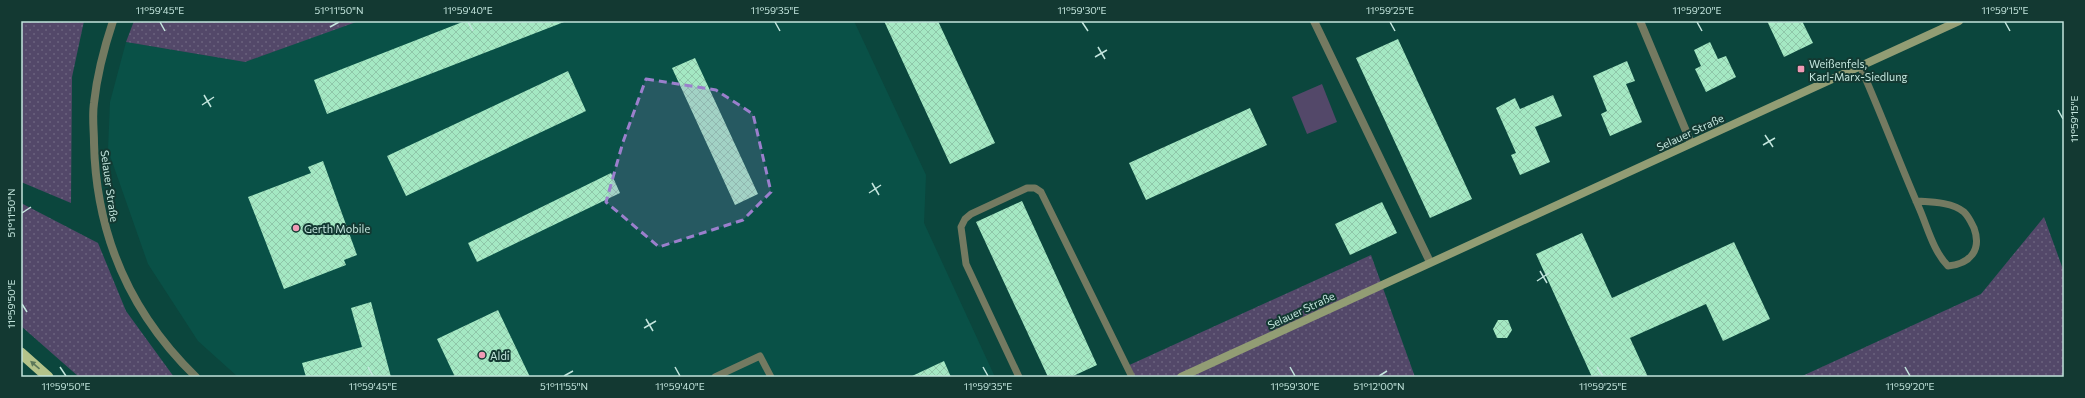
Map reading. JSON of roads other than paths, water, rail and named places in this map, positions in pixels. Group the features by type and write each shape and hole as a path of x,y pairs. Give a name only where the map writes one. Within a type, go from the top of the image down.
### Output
{"highway":[{"path":"21,353 48,377"}],"main road":[{"name":"Selauer Straße","path":"1181,377 1959,21"}],"street":[{"name":"Selauer Straße","path":"113,21 105,46 93,105 94,162 105,230 118,264 146,316 163,341 196,377"},
{"path":"1314,21 1430,262"},
{"path":"1640,21 1691,143"}],"lane":[{"path":"1860,66 1916,201 1940,258 1948,266 1960,265 1970,258 1977,248 1977,236 1971,220 1964,212 1944,204 1916,201"},
{"path":"1020,377 966,264 961,227 964,219 971,214 1027,188 1035,188 1041,192 1132,377"},
{"path":"715,377 760,356 771,377"}],"place":[{"name":"Weißenfels, Karl-Marx-Siedlung","path":"1801,69"},
{"name":"Gerth Mobile","path":"296,228"},
{"name":"Aldi","path":"482,355"}]}
